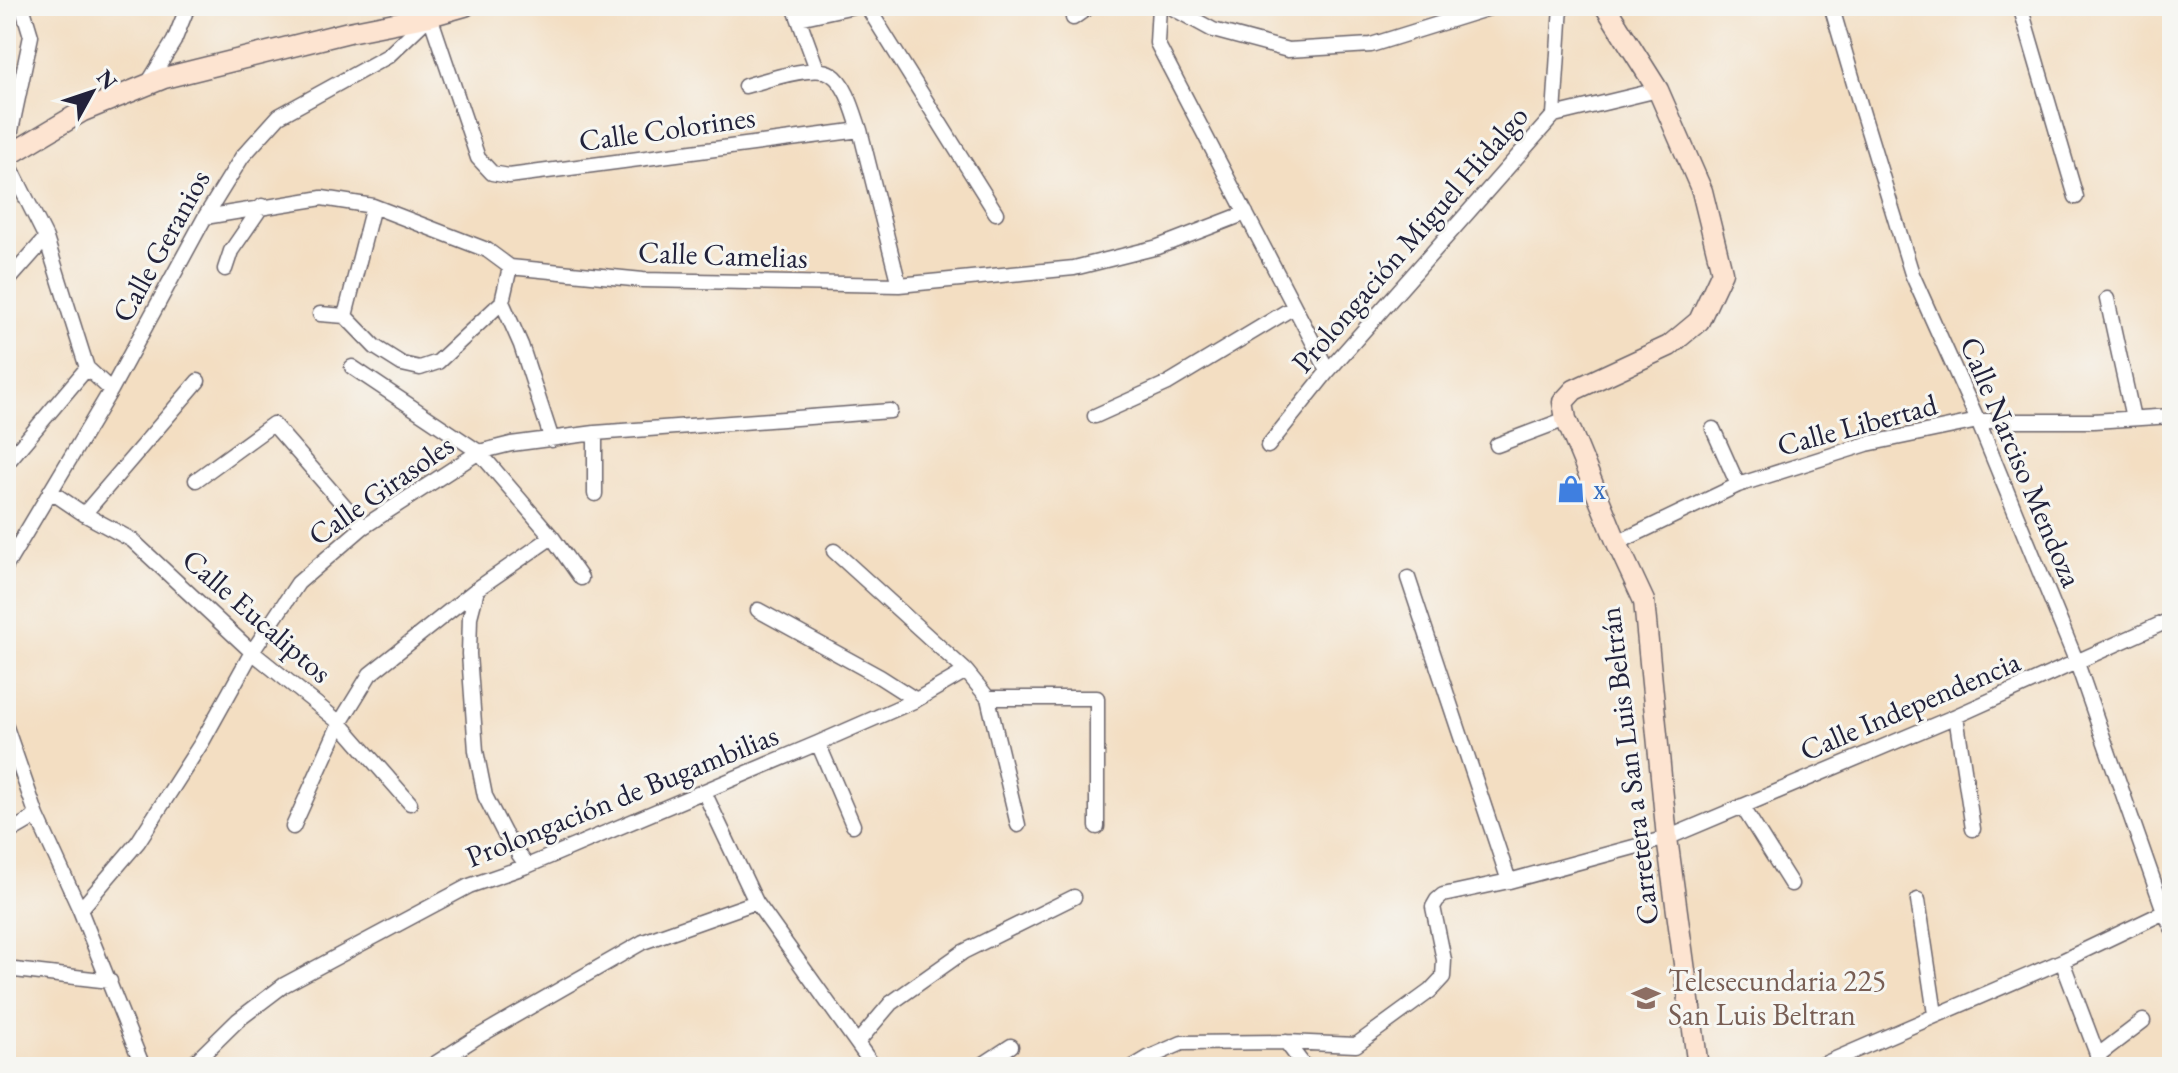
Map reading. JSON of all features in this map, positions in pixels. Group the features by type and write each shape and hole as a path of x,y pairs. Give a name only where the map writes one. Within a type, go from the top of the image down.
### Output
{"main road":[{"path":"6,156 83,111 164,78 465,6"},
{"path":"1566,419 1563,402 1574,390 1669,346 1699,321 1722,272 1702,191 1658,90 1605,6"},
{"name":"Carretera a San Luis Beltrán","path":"1566,419 1644,601 1667,838 1698,1067"}],"street":[{"path":"22,6 31,36 6,156 46,238 87,368 111,390"},
{"path":"147,85 174,41 188,6"},
{"path":"817,69 796,12 854,6"},
{"path":"863,6 868,8 996,213"},
{"path":"1073,18 1090,6"},
{"path":"1159,6 1157,43 1328,371"},
{"path":"1169,6 1213,30 1288,50 1371,45 1496,6"},
{"name":"Prolongación Miguel Hidalgo","path":"1268,446 1328,371 1554,115 1561,6"},
{"path":"2020,6 2076,197"},
{"name":"Calle Narciso Mendoza","path":"1833,12 1912,274 1978,421 2077,663 2172,928"},
{"name":"Calle Colorines","path":"430,16 478,158 492,173 509,176 860,130"},
{"name":"Calle Geranios","path":"6,566 111,390 205,217 242,157 279,116 388,56 430,16"},
{"path":"745,86 817,69 832,74 848,96 860,130 899,285"},
{"path":"1554,115 1658,90"},
{"name":"Calle Camelias","path":"205,217 322,198 373,206 487,250 510,267 643,280 899,285 1074,268 1158,247 1246,213"},
{"path":"225,269 231,251 262,206"},
{"path":"345,316 373,206"},
{"path":"6,283 46,238"},
{"path":"320,314 345,316 375,347 402,364 420,368 438,362 502,302 510,267"},
{"path":"2107,299 2133,418"},
{"path":"502,302 521,345 552,440"},
{"path":"1095,416 1168,383 1294,307"},
{"path":"352,367 479,452 552,537 581,578"},
{"path":"6,464 87,368"},
{"path":"84,514 198,381"},
{"name":"Calle Girasoles","path":"80,910 138,842 202,742 252,652 298,583 363,527 479,452 511,444 595,433 890,411"},
{"name":"Calle Libertad","path":"1617,543 1738,485 1867,444 1978,421 2093,421 2172,416"},
{"path":"1497,445 1566,419"},
{"path":"202,476 273,424 363,527"},
{"path":"1713,429 1738,485"},
{"path":"595,433 595,494"},
{"name":"Calle Eucaliptos","path":"50,491 132,540 252,652 340,723 410,803"},
{"path":"293,827 340,723 370,674 477,589 552,537"},
{"path":"834,551 966,671 988,698 1018,825"},
{"path":"1408,578 1509,881"},
{"path":"477,589 470,617 469,654 476,751 485,796 504,833 527,866"},
{"path":"758,610 916,700"},
{"name":"Calle Independencia","path":"1286,1042 1356,1045 1430,991 1443,977 1444,960 1433,907 1443,895 1509,881 1667,838 1956,716 2172,619"},
{"name":"Prolongación de Bugambilias","path":"190,1067 238,1020 284,985 469,886 527,866 818,743 916,700 966,671"},
{"path":"988,698 1097,698 1097,827"},
{"path":"1956,716 1973,829"},
{"path":"6,727 37,816 110,981 143,1067"},
{"path":"818,743 853,825"},
{"path":"704,792 756,902 874,1067"},
{"path":"1742,806 1791,884"},
{"path":"6,834 37,816"},
{"path":"857,1043 891,1003 963,952 1074,897"},
{"path":"1918,900 1935,1014"},
{"path":"430,1067 643,942 756,902"},
{"path":"1817,1067 2062,961 2168,910"},
{"path":"2062,961 2100,1062 2143,1021"},
{"path":"6,969 110,981"},
{"path":"1140,1065 1182,1043 1286,1042 1305,1067"},
{"path":"979,1067 1011,1046"}],"place":[{"name":"x","path":"1571,489"},
{"name":"Telesecundaria 225 San Luis Beltran","path":"1646,998"}]}
